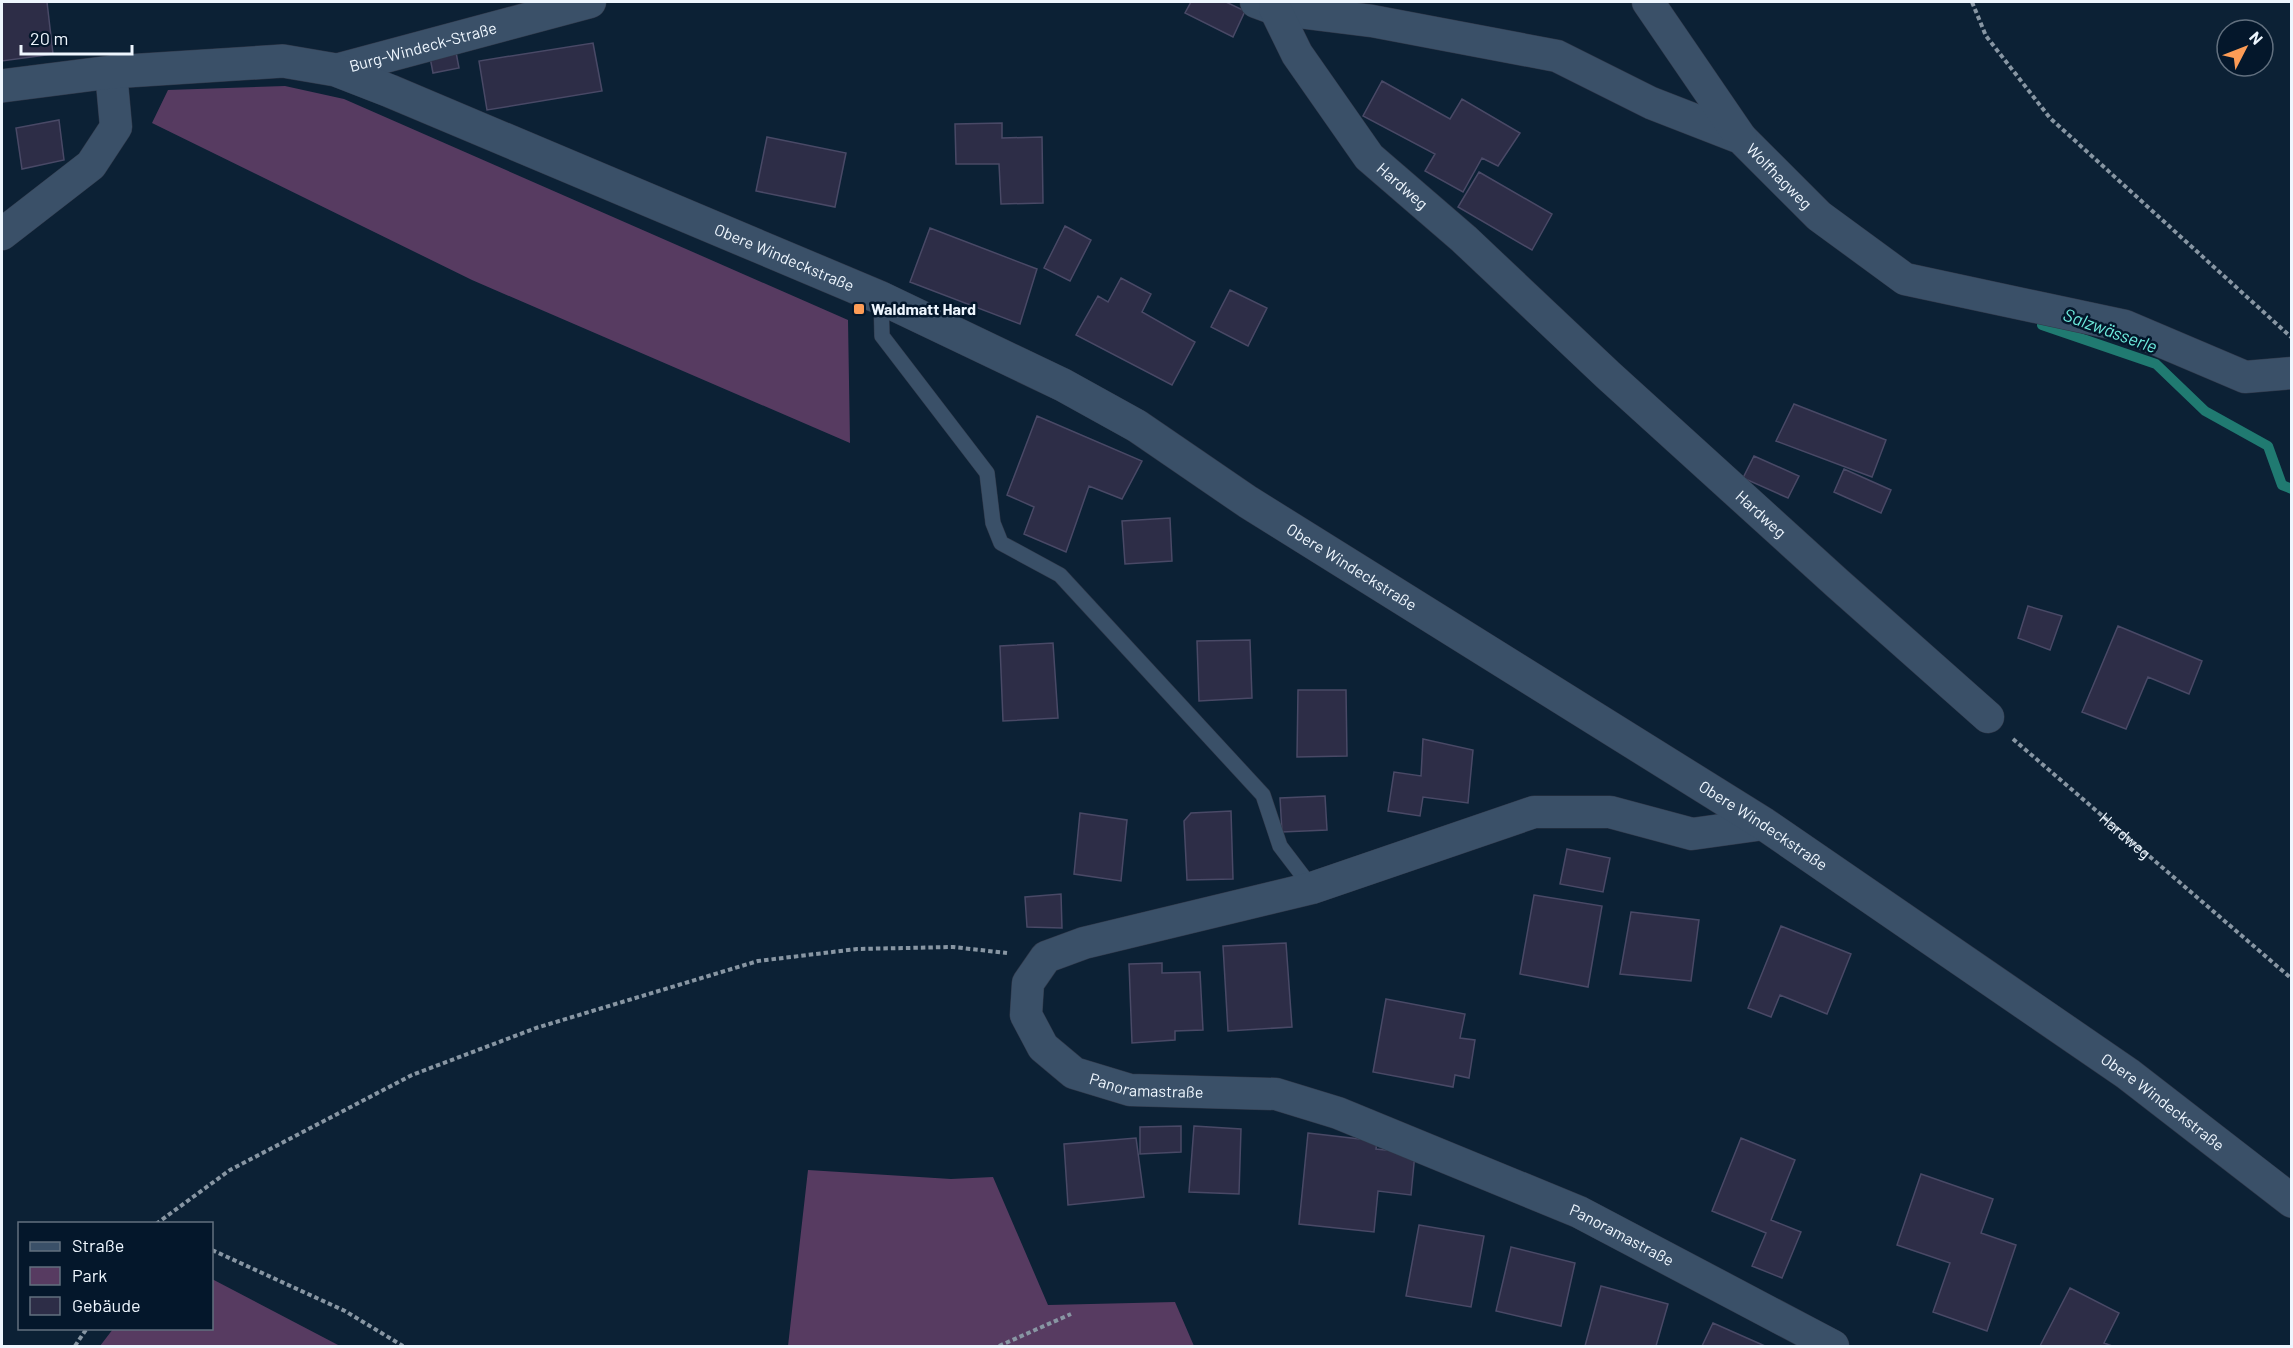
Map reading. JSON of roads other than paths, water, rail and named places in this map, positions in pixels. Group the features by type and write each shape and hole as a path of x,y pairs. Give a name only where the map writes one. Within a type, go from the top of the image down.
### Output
{"street":[{"name":"Burg-Windeck-Straße","path":"2,87 111,72 283,61 336,70 590,2"},
{"path":"1648,2 1741,138"},
{"name":"Wolfhagweg","path":"1265,5 1372,21 1557,56 1651,103 1741,138 1819,216 1905,279 2125,326 2244,376 2292,373"},
{"name":"Hardweg","path":"1265,5 1369,157 1464,239 1608,375 1988,717"},
{"name":"Obere Windeckstraße","path":"336,70 881,298 1063,385 1137,426 1248,502 1764,824 2128,1074 2292,1201"},
{"path":"2,234 91,165 116,128 111,72"},
{"path":"1312,888 1534,812 1610,812 1692,834 1764,824"},
{"name":"Panoramastraße","path":"1312,888 1084,943 1046,957 1028,983 1026,1015 1043,1047 1074,1073 1130,1090 1276,1094 1338,1113 1580,1212 1833,1347"}],"lane":[{"path":"881,298 882,336 987,473 993,523 1001,543 1059,575 1263,795 1280,846 1312,888"}],"waterway":[{"name":"Salzwässerle","path":"2042,325 2156,364 2205,411 2268,446 2282,485 2292,489"}],"place":[{"name":"Waldmatt Hard","path":"859,309"}]}
